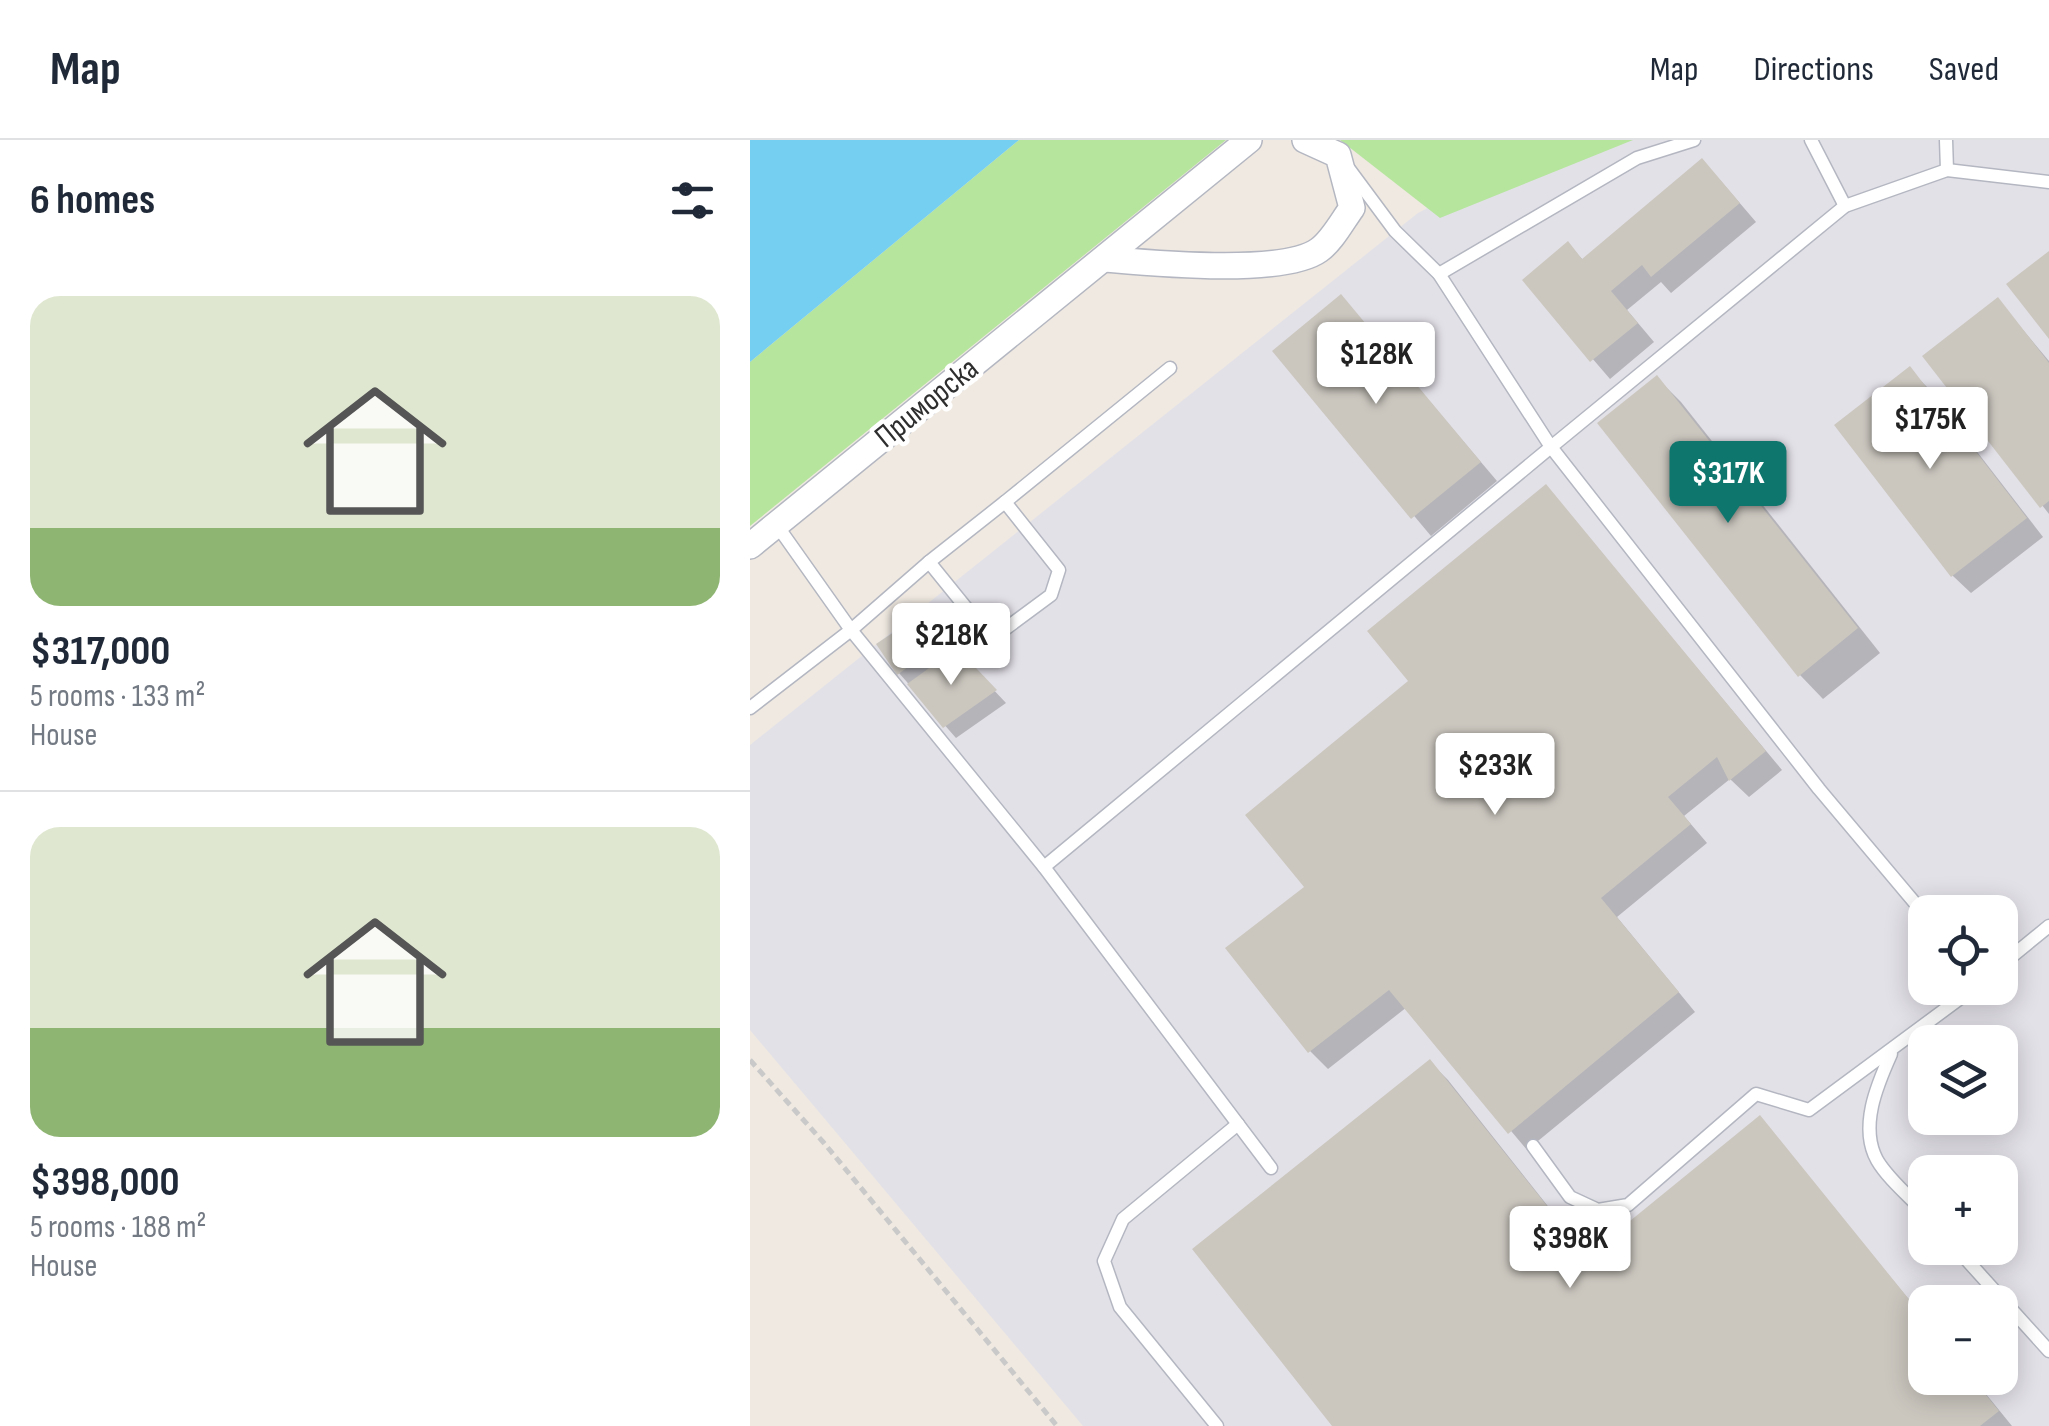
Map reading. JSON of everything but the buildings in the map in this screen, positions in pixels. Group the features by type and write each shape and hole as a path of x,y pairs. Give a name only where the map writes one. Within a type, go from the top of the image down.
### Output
{"street":[{"name":"Приморска","path":"750,546 1249,140"},
{"path":"1105,260 1183,265 1276,264 1319,250 1352,208 1338,154 1305,140"}],"lane":[{"path":"1439,274 1638,158 1694,140"},
{"path":"1811,140 1845,206"},
{"path":"1946,140 1948,170"},
{"path":"1338,154 1395,231 1439,274 1550,448 1818,788 1908,895"},
{"path":"1044,868 1845,206 1948,170 2041,178 2049,182"},
{"path":"750,708 1170,368"},
{"path":"930,562 980,626 1001,632 1051,596 1058,570 1005,502"},
{"path":"776,524 851,630 1044,868 1270,1168"},
{"path":"2018,951 2049,926"},
{"path":"1533,1146 1570,1197 1598,1210 1628,1206 1756,1094 1809,1110 1952,1005"},
{"path":"1892,1050 1876,1086 1869,1122 1876,1159 1908,1194"},
{"path":"1218,1426 1120,1307 1104,1261 1124,1220 1238,1124"},
{"path":"1972,1265 2049,1350"}],"path":[{"path":"750,1060 824,1143 1057,1426"}],"shaded area":[{"path":"1561,140 2049,140 2049,1426 1083,1426 750,1030 750,745 1418,213"}],"green space":[{"path":"1019,140 1226,140 750,526 750,362"},
{"path":"1340,140 1633,140 1440,218"}],"water":[{"path":"750,140 1019,140 750,362"}]}
